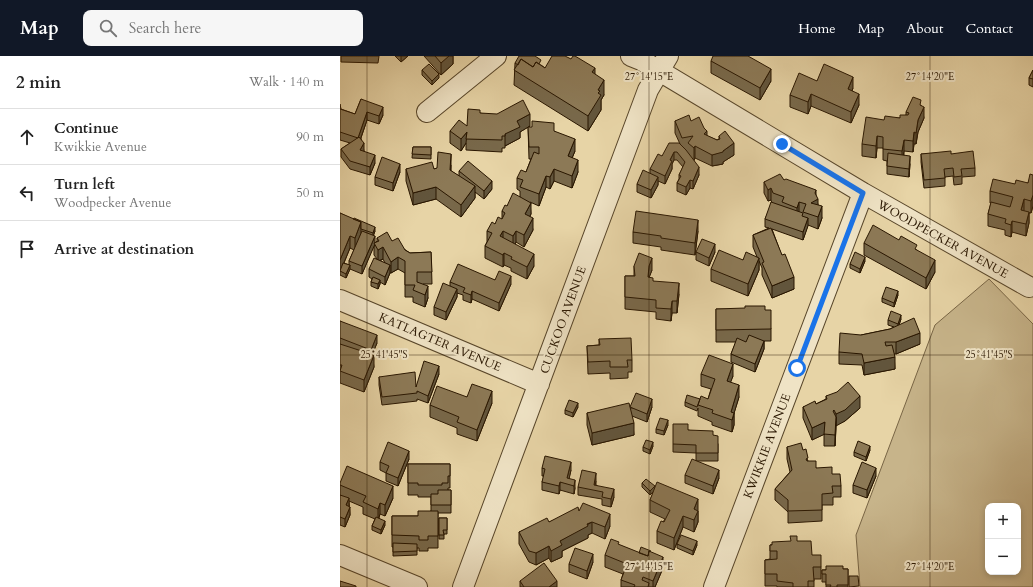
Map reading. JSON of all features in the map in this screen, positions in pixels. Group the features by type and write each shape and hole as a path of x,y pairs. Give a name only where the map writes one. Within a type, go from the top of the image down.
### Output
{"street":[{"path":"427,112 496,56"},
{"name":"WOODPECKER AVENUE","path":"631,56 641,60 663,64 863,193 1029,287"},
{"name":"CUCKOO AVENUE","path":"463,587 645,97 663,64"},
{"name":"KWIKKIE AVENUE","path":"714,587 863,193"},
{"name":"KATLAGTER AVENUE","path":"340,300 539,384"},
{"path":"340,555 417,587"}],"shaded area":[{"path":"989,279 1033,324 1033,587 860,587 856,535 935,325"}],"building":[{"path":"435,56 449,56 441,63"},
{"path":"519,56 535,56 541,60 539,64 536,62 533,67 521,59 518,65 515,63"},
{"path":"552,56 565,56 571,59 575,56 595,68 592,72 604,80 598,90 600,91 598,93 601,95 588,116 514,70 521,59 533,67 536,62 545,68"},
{"path":"713,56 748,56 771,69 760,88 711,61"},
{"path":"429,64 439,74 432,81 422,70"},
{"path":"824,64 853,77 848,89 859,94 851,112 811,94 808,102 790,95 799,73 817,81"},
{"path":"1033,70 1033,79 1029,78"},
{"path":"913,97 921,100 920,105 924,107 918,120 916,133 914,132 913,141 904,140 902,151 883,149 883,137 877,136 876,146 862,144 866,117 884,120 885,116 900,118 900,115 908,115 909,113 906,112"},
{"path":"361,99 383,107 379,116 367,112 358,138 340,132 340,109 355,114"},
{"path":"523,100 530,114 517,121 520,127 505,134 505,136 502,136 502,140 466,139 467,132 461,139 450,131 459,120 467,126 468,109 480,110 480,113 497,114"},
{"path":"689,115 691,121 699,117 707,131 704,134 717,140 720,139 719,136 725,131 734,143 723,152 712,155 695,146 694,148 688,143 693,136 682,138 675,121"},
{"path":"532,121 554,123 554,131 575,139 568,156 578,160 572,176 554,169 550,177 546,176 539,194 520,187 523,180 517,178 521,170 526,172 534,152 539,154 539,147 529,147 528,127 532,127"},
{"path":"359,137 364,143 360,150 375,155 370,167 350,161 341,149"},
{"path":"669,143 679,143 699,167 693,181 690,180 686,187 677,183 681,176 679,175 685,162 677,152 674,152 670,160 672,161 665,176 650,169 658,154 662,156"},
{"path":"413,147 431,147 431,155 412,154"},
{"path":"951,151 951,154 973,151 975,168 961,169 962,176 954,177 953,168 944,169 945,178 924,180 921,154"},
{"path":"438,152 451,154 450,170 475,186 461,205 436,187 413,193 406,169 432,162 434,169 437,168"},
{"path":"888,153 910,156 909,169 887,166"},
{"path":"382,157 400,164 393,183 375,177"},
{"path":"468,161 492,181 484,191 459,171"},
{"path":"643,170 658,177 651,190 637,184"},
{"path":"780,174 784,180 786,179 816,190 815,193 818,199 811,203 822,206 818,217 803,212 806,204 799,202 797,208 782,202 784,197 773,193 771,188 768,190 764,182"},
{"path":"1030,174 1033,175 1033,195 1031,201 1024,199 1021,210 1029,212 1026,224 1012,221 1011,225 1005,223 1006,219 988,214 991,202 1010,207 1013,197 990,191 993,179 1015,184 1016,180 1028,183"},
{"path":"513,193 531,203 525,214 533,218 524,235 516,231 513,236 503,231 500,236 534,254 527,267 511,259 512,257 504,253 503,255 485,246 492,233 487,231 492,222 495,224 498,217 502,219 505,213 502,211 505,205 507,206"},
{"path":"771,202 803,213 802,216 808,218 803,232 765,219"},
{"path":"636,211 698,220 695,243 633,232"},
{"path":"340,213 361,222 355,238 350,236 340,260"},
{"path":"354,218 375,227 373,233 361,229 361,222 353,219"},
{"path":"873,225 899,240 901,236 917,245 915,249 935,260 926,278 864,243"},
{"path":"771,228 782,255 785,254 794,277 772,286 762,263 764,262 753,235"},
{"path":"362,231 375,236 362,266 349,261"},
{"path":"387,232 392,241 398,238 405,250 410,253 431,252 432,272 417,272 417,282 428,286 425,295 413,290 415,285 405,285 405,261 398,257 391,262 383,247 378,250 374,243 379,241 377,238"},
{"path":"702,239 715,244 709,258 696,252"},
{"path":"719,250 743,260 746,252 759,258 748,284 711,269"},
{"path":"855,252 865,257 860,269 850,264"},
{"path":"639,253 652,258 649,266 648,277 653,278 653,281 679,283 677,301 672,301 671,309 656,308 656,300 625,297 625,276 635,276 634,266"},
{"path":"374,258 390,265 385,277 369,269"},
{"path":"343,263 350,265 346,274 340,271"},
{"path":"458,264 495,280 499,271 511,276 499,303 472,291 471,295 463,292 465,288 450,282"},
{"path":"373,277 380,280 378,284 371,282"},
{"path":"443,283 457,289 446,312 434,307"},
{"path":"886,287 898,291 894,303 882,298"},
{"path":"745,306 765,306 765,310 771,310 771,329 716,330 716,309 745,308"},
{"path":"891,311 901,315 898,324 888,320"},
{"path":"914,318 920,333 896,342 885,342 886,346 892,345 895,357 864,363 862,354 839,352 840,333 861,335 890,329"},
{"path":"340,321 377,335 371,350 340,338"},
{"path":"749,335 764,341 755,364 731,354 737,338 746,342"},
{"path":"631,338 632,360 627,360 628,367 610,367 610,361 588,362 587,346 600,345 599,339"},
{"path":"340,344 374,355 364,380 340,371 342,365 340,365"},
{"path":"709,355 733,364 727,381 739,385 731,412 734,413 732,420 712,413 713,410 698,405 701,396 708,399 715,379 701,374"},
{"path":"424,361 439,366 428,396 417,391 417,393 382,397 379,377 415,372 416,387"},
{"path":"848,382 860,396 845,410 836,414 834,410 833,411 836,417 835,435 824,434 825,422 812,428 803,407 815,401 816,404 827,399 826,396 837,392"},
{"path":"472,384 492,391 477,430 457,422 459,417 430,405 437,386 467,397"},
{"path":"636,393 652,399 647,414 630,407"},
{"path":"687,395 700,399 697,407 685,402"},
{"path":"569,400 578,403 573,413 565,410"},
{"path":"629,403 634,423 592,433 587,413"},
{"path":"660,418 668,420 664,431 656,429"},
{"path":"673,424 688,424 688,430 713,431 713,435 718,436 718,453 696,453 696,445 673,444"},
{"path":"646,440 653,442 650,450 643,447"},
{"path":"858,441 870,446 866,457 854,452"},
{"path":"388,442 409,451 398,478 386,473 389,466 380,462"},
{"path":"801,443 803,450 806,449 808,458 806,459 807,461 816,461 816,468 832,467 832,474 840,474 841,486 832,486 833,493 822,494 822,510 788,511 788,500 775,489 792,470 787,447"},
{"path":"545,456 571,462 567,478 575,480 574,486 560,482 559,486 542,482 545,469 542,468"},
{"path":"692,459 719,470 713,486 685,475"},
{"path":"862,462 876,468 867,490 853,485"},
{"path":"408,464 450,464 450,476 448,476 448,483 442,483 442,485 418,485 418,483 408,483"},
{"path":"347,466 393,486 385,505 380,503 378,509 363,502 366,496 340,485"},
{"path":"582,470 596,473 594,485 614,489 611,499 602,497 603,492 578,487"},
{"path":"646,479 655,486 650,491 642,483"},
{"path":"657,482 698,499 694,509 698,511 694,520 683,516 674,538 657,531 661,521 664,522 670,510 650,500"},
{"path":"438,490 451,490 451,505 431,505 431,494 438,494"},
{"path":"340,495 349,498 346,505 350,507 345,519 340,517"},
{"path":"583,503 610,514 605,527 592,522 587,524 588,526 560,541 562,545 551,551 549,546 536,553 529,551 519,532 547,518 549,522 578,507 579,511"},
{"path":"418,511 438,511 438,536 428,536 428,540 419,540 419,536 392,535 392,516 418,516"},
{"path":"376,517 385,521 381,530 372,526"},
{"path":"439,518 447,518 447,530 443,530 444,535 439,535"},
{"path":"681,535 697,541 693,551 677,544"},
{"path":"790,536 797,536 797,541 811,541 812,555 821,555 821,567 813,567 814,581 808,581 808,587 793,587 793,583 777,581 777,574 765,574 765,560 777,559 777,551 770,551 770,545 772,545 772,542 791,541"},
{"path":"611,539 619,542 618,544 648,556 649,551 663,557 653,581 643,577 642,580 649,583 648,587 634,587 635,585 621,580 627,564 605,555"},
{"path":"393,543 417,544 417,551 393,552"},
{"path":"641,547 651,551 649,551 648,556 639,553"},
{"path":"575,548 593,554 587,571 569,564"},
{"path":"544,563 557,581 549,587 524,587 520,581"},
{"path":"826,566 843,566 843,569 848,569 848,585 837,585 837,587 830,587 831,585 826,585 826,574 822,574 822,570 826,570"},
{"path":"849,576 858,576 859,586 849,587"},
{"path":"340,581 356,586 356,587 340,587"}],"route":[{"path":"782,144 863,193 797,368"}]}
